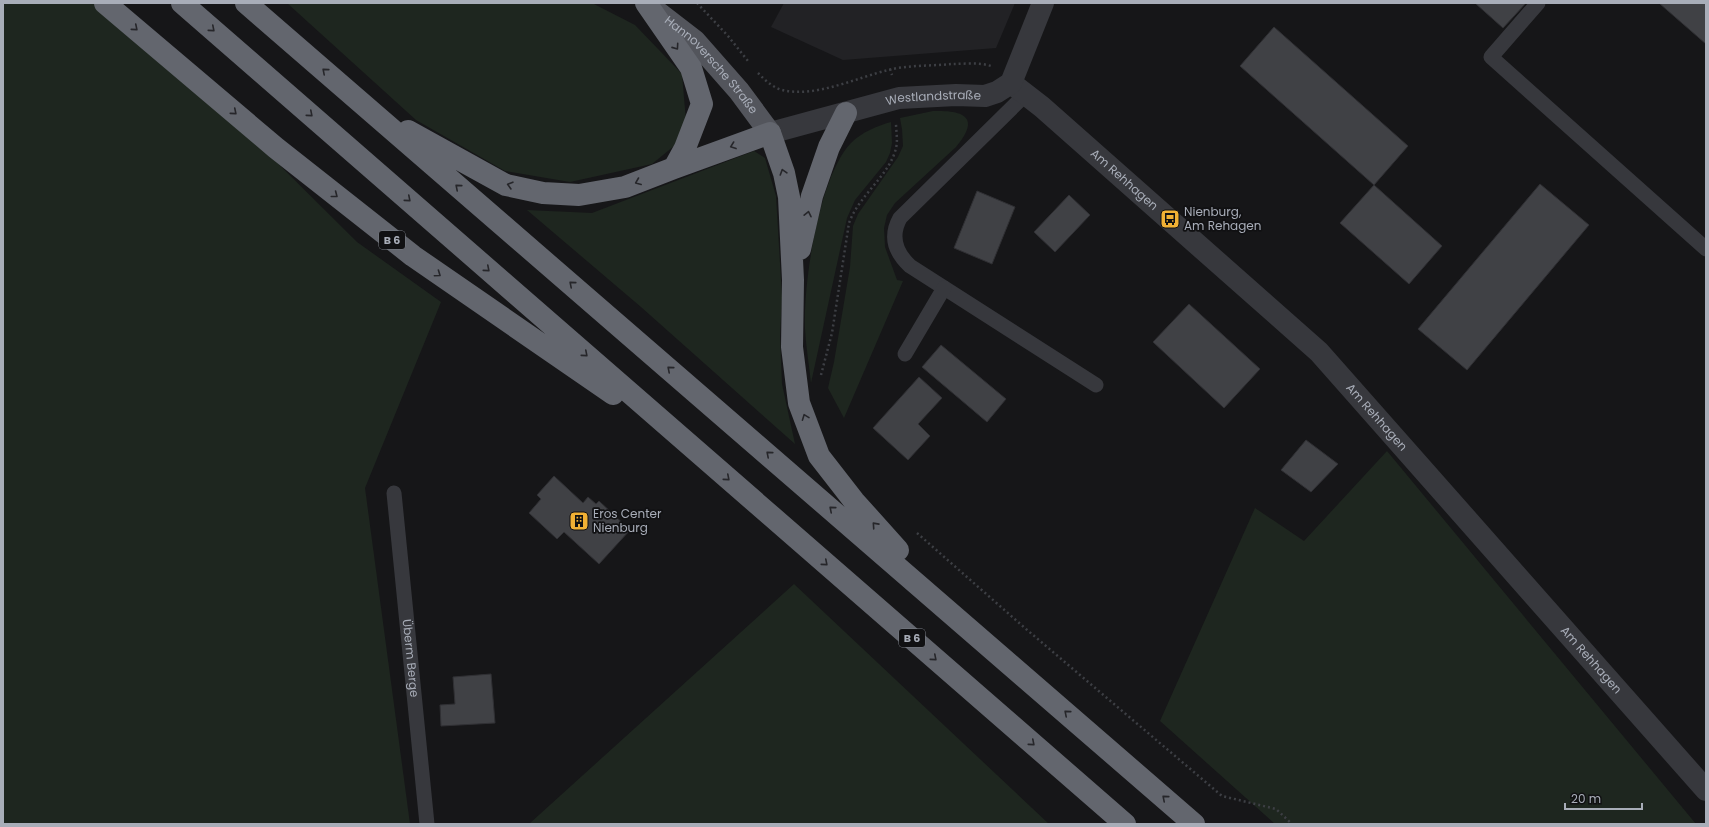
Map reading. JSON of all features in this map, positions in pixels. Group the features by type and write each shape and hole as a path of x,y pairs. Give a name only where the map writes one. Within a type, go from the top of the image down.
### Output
{"highway":[{"name":"B 6","path":"105,3 276,148 412,256 698,453"},
{"name":"B 6","path":"182,3 1125,824"},
{"path":"246,3 957,617 1194,824"},
{"path":"646,3 691,68 702,104 685,148 674,168"},
{"path":"365,106 506,185 543,193 579,195 625,188 674,168 770,133 784,173 790,197 793,280 792,347 799,403 820,456 854,501 957,617"},
{"path":"793,280 812,196 829,147 846,112"}],"main road":[{"name":"Hannoversche Straße","path":"646,3 695,41 739,91 770,133"}],"street":[{"path":"1018,89 1043,3"},
{"name":"Westlandstraße","path":"770,133 899,98 956,95 985,96 997,92 1018,89"},
{"name":"Am Rehhagen","path":"1018,89 1042,107 1319,352 1706,790"}],"lane":[{"path":"1538,3 1491,57 1706,249"},
{"path":"1018,89 900,218 896,226 894,236 896,245 903,259 910,266 1096,385"},
{"path":"905,354 944,288"},
{"name":"Überm Berge","path":"394,492 427,824"}],"path":[{"path":"697,3 728,36 750,64"},
{"path":"754,69 769,84 781,90 800,93 839,85 890,69 975,63 990,66 1018,89"},
{"path":"821,376 832,333 850,223 857,207 893,158 897,146 896,120 899,98"},
{"path":"911,528 1026,629 1222,796 1276,809 1292,824"}],"shaded area":[{"path":"3,3 116,3 357,242 441,302 365,488 410,824 3,824"},
{"path":"287,3 592,3 635,25 682,74 686,121 674,146 652,164 570,182 505,171 416,120"},
{"path":"784,3 1015,3 996,48 843,60 771,27"},
{"path":"933,111 953,112 966,117 968,122 967,129 956,147 895,203 887,215 884,228 885,247 897,280 903,281 844,418 828,388 834,362 850,267 853,226 858,214 898,157 903,146 900,118"},
{"path":"891,122 892,143 886,162 855,200 847,218 811,383 805,336 805,309 810,259 822,204 830,180 840,159 851,143 870,130"},
{"path":"754,151 765,158 776,196 782,297 780,336 782,384 795,444 641,307 527,210 592,213"},
{"path":"1387,451 1696,824 1275,824 1160,721 1255,508 1304,541"},
{"path":"794,584 1049,824 529,824"}],"building":[{"path":"1475,3 1526,3 1503,28"},
{"path":"1659,3 1706,3 1706,44"},
{"path":"1274,27 1408,146 1374,185 1240,66"},
{"path":"1540,184 1589,225 1467,370 1418,329"},
{"path":"1374,185 1442,246 1409,284 1340,223"},
{"path":"977,191 1015,207 992,264 954,248"},
{"path":"1069,195 1090,215 1055,252 1034,232"},
{"path":"1189,304 1260,369 1224,408 1153,342"},
{"path":"941,345 1006,399 987,422 922,367"},
{"path":"919,377 942,398 918,424 930,436 908,460 873,428"},
{"path":"1306,440 1338,464 1311,492 1281,470"},
{"name":"Eros Center Nienburg","path":"554,476 583,503 588,497 596,504 599,501 630,530 599,564 564,532 557,539 529,513 541,499 537,495"},
{"path":"491,674 495,723 441,726 440,705 455,704 453,677"}],"place":[{"name":"Nienburg, Am Rehagen","path":"1170,219"},
{"name":"Eros Center Nienburg","path":"579,521"}]}
